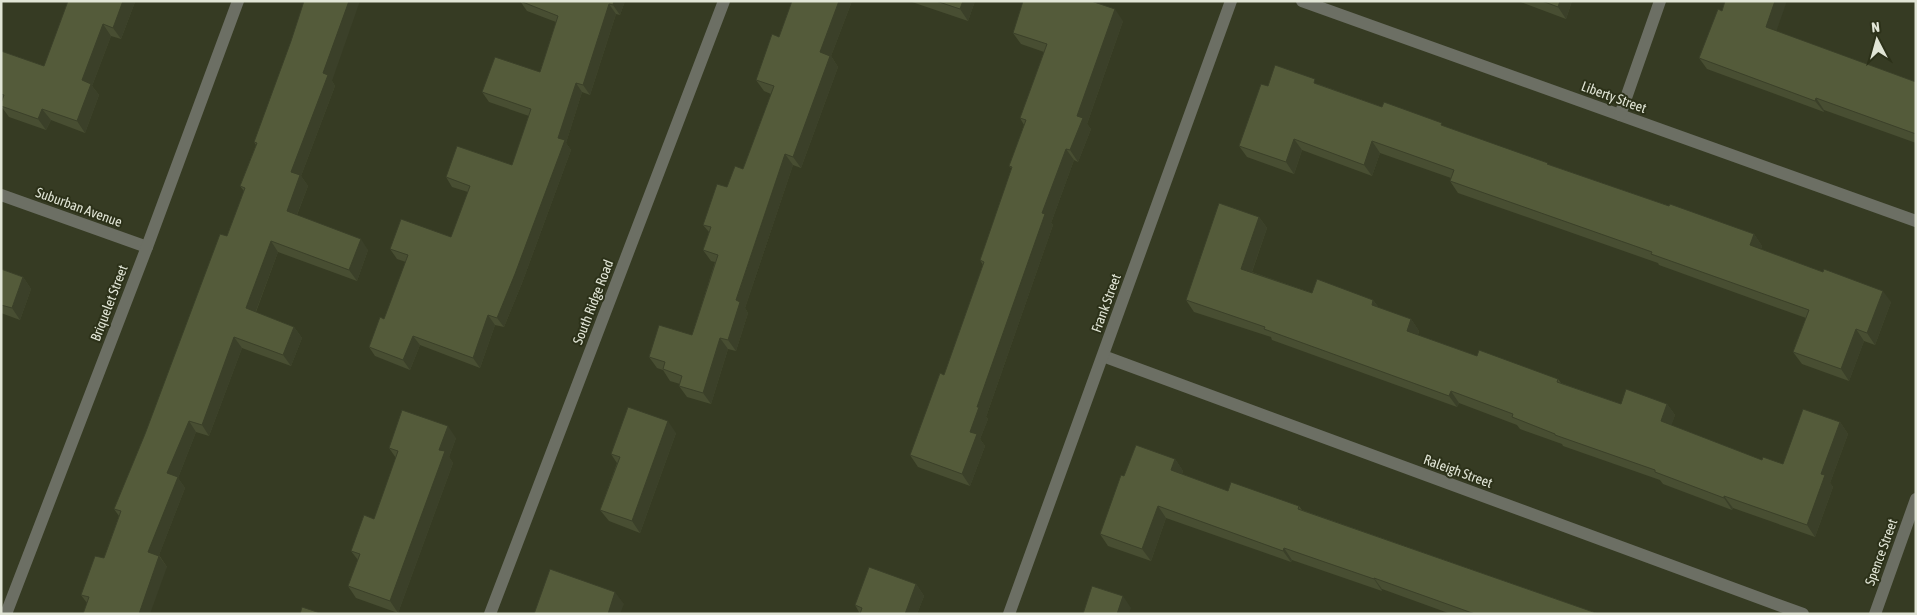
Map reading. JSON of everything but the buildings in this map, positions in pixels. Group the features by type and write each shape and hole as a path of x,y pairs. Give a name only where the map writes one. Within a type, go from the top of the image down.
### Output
{"street":[{"name":"Briquelet Street","path":"6,614 147,247 238,1"},
{"name":"South Ridge Road","path":"490,614 724,1"},
{"name":"Frank Street","path":"1009,614 1231,1"},
{"name":"Liberty Street","path":"1302,1 1916,221"},
{"path":"1620,115 1660,1"},
{"name":"Suburban Avenue","path":"1,195 147,247"},
{"name":"Raleigh Street","path":"1103,356 1803,614"},
{"name":"Spence Street","path":"1875,614 1916,499"}]}
